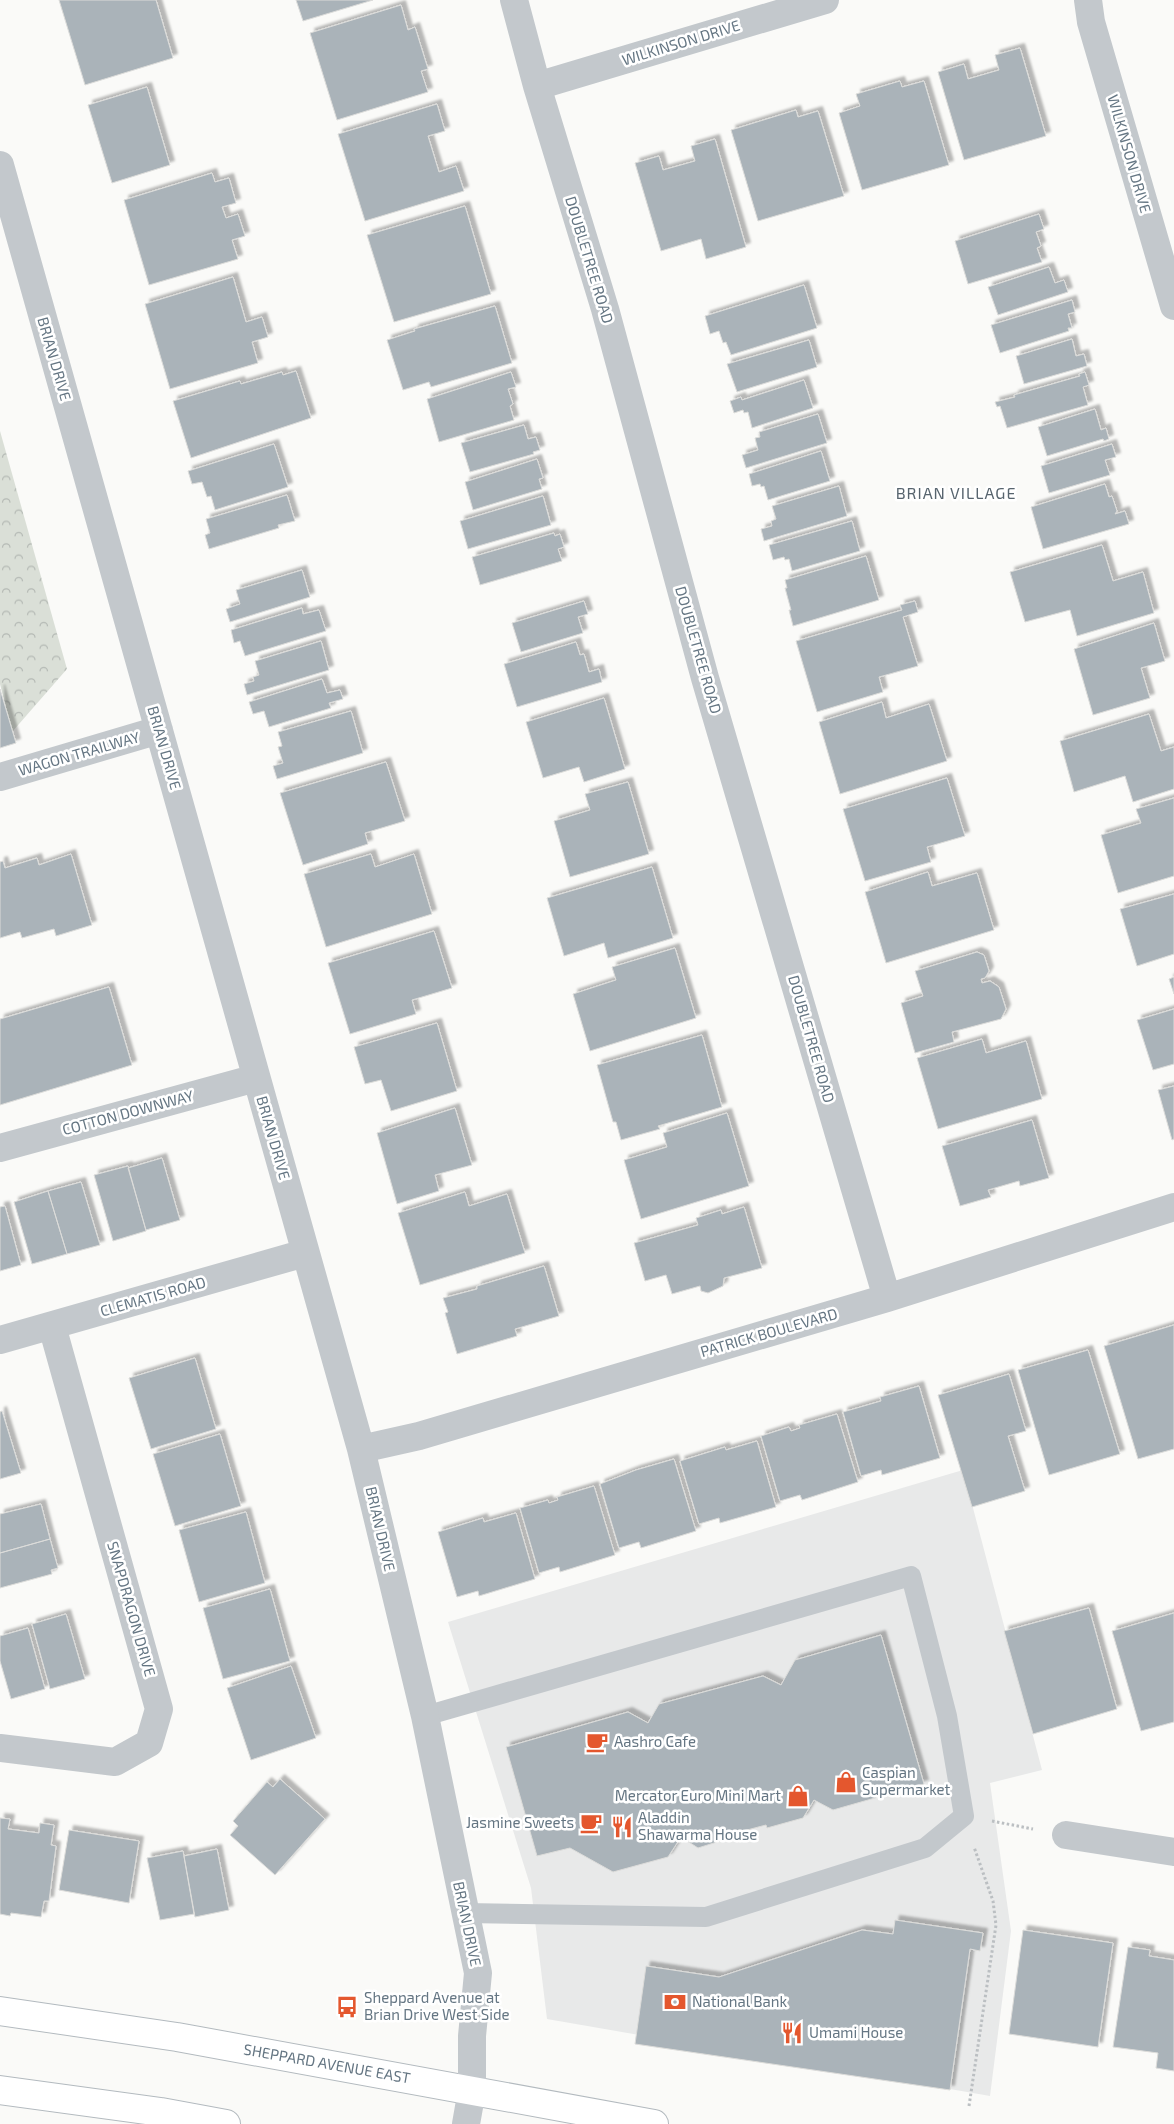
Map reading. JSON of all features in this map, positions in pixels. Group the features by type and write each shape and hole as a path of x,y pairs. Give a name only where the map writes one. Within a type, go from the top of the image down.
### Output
{"main road":[{"name":"SHEPPARD AVENUE EAST","path":"0,2011 177,2038 654,2124"},
{"path":"0,2090 161,2112 226,2124"}],"street":[{"name":"DOUBLETREE ROAD","path":"514,0 537,86 605,309 705,678 887,1298"},
{"name":"WILKINSON DRIVE","path":"537,86 826,0"},
{"name":"WILKINSON DRIVE","path":"1088,0 1091,22 1174,306"},
{"name":"BRIAN DRIVE","path":"0,165 361,1449 425,1716 478,1974 472,2036 472,2090 466,2124"},
{"name":"WAGON TRAILWAY","path":"0,777 159,730"},
{"name":"COTTON DOWNWAY","path":"0,1148 256,1078"},
{"name":"PATRICK BOULEVARD","path":"361,1449 419,1436 887,1298 1174,1207"},
{"name":"CLEMATIS ROAD","path":"0,1340 305,1253"},
{"name":"SNAPDRAGON DRIVE","path":"0,1748 115,1762 149,1743 159,1709 52,1326"},
{"path":"1066,1835 1174,1852"}],"lane":[{"path":"425,1716 911,1576 946,1716 964,1816 925,1848 706,1917 465,1913"}],"path":[{"path":"969,2106 996,1925 993,1901 964,1816 1066,1835"}],"shaded area":[{"path":"963,1470 1042,1770 990,1783 1011,1931 990,2096 547,2019 531,1888 448,1622"}],"green space":[{"path":"0,431 67,669 12,732 0,684"}],"building":[{"path":"59,0 156,0 173,58 85,85"},
{"path":"296,0 373,0 303,21"},
{"path":"401,5 408,30 415,27 428,69 421,71 428,92 337,120 310,33"},
{"path":"1020,48 1046,136 964,160 938,72 964,64 968,79 999,70 995,55"},
{"path":"900,81 902,87 924,81 949,165 862,190 839,113 860,106 856,94"},
{"path":"147,87 170,165 112,183 88,105"},
{"path":"437,104 445,131 428,136 439,172 456,166 464,191 365,221 338,134"},
{"path":"796,110 798,117 818,111 844,196 758,221 731,130"},
{"path":"715,139 746,247 706,259 701,239 661,251 635,163 659,156 663,170 695,161 691,146"},
{"path":"212,173 215,182 229,178 236,203 222,207 226,218 238,214 245,236 232,240 238,259 149,285 124,200"},
{"path":"465,206 491,294 394,322 367,235"},
{"path":"1039,214 1044,229 1036,232 1041,246 1037,248 1042,262 968,284 955,241"},
{"path":"1049,267 1055,283 1064,280 1068,292 998,315 988,287"},
{"path":"233,277 246,322 262,317 268,337 252,342 258,363 170,389 145,304"},
{"path":"804,285 817,328 731,355 726,342 723,343 719,331 710,334 705,316"},
{"path":"1072,300 1075,312 1068,314 1072,328 1068,328 1069,331 1000,353 991,325"},
{"path":"495,306 512,363 431,387 429,382 403,390 387,340 415,331 414,329"},
{"path":"1072,339 1076,356 1084,354 1087,366 1024,384 1016,356"},
{"path":"809,340 817,367 737,392 727,364"},
{"path":"296,371 311,418 191,458 173,401 240,381 241,384 282,372 283,375"},
{"path":"511,372 516,387 508,389 513,404 510,406 514,420 439,442 427,399"},
{"path":"1085,372 1089,385 1083,387 1088,405 1007,428 1000,406 997,407 995,402 1080,376 1079,374"},
{"path":"804,380 813,408 752,428 748,412 744,413 743,410 734,413 730,401 741,397 742,400"},
{"path":"1095,409 1101,430 1106,428 1109,439 1104,441 1103,439 1047,456 1038,427"},
{"path":"818,414 827,443 746,468 742,455 758,450 755,438 760,437 759,432"},
{"path":"524,425 528,439 536,437 540,450 533,452 534,454 470,472 461,443"},
{"path":"274,444 288,487 215,510 211,496 207,497 202,482 192,484 188,471"},
{"path":"1112,444 1116,457 1105,460 1110,475 1049,493 1041,466"},
{"path":"821,451 830,481 768,500 764,486 761,487 760,484 752,486 749,474"},
{"path":"537,459 543,478 539,479 542,489 473,510 465,482"},
{"path":"1105,484 1109,497 1112,496 1117,511 1115,514 1125,511 1129,524 1043,549 1031,507"},
{"path":"839,486 847,516 764,541 761,529 772,526 771,521 776,519 772,506"},
{"path":"287,495 295,521 278,525 279,528 209,549 205,535 210,533 206,519"},
{"path":"543,496 551,525 468,549 460,521"},
{"path":"852,521 860,551 792,571 789,559 785,560 784,557 773,560 769,545"},
{"path":"554,533 555,536 560,534 564,547 558,549 562,561 480,585 472,557"},
{"path":"1102,545 1113,581 1143,572 1154,613 1077,636 1070,610 1025,622 1010,572"},
{"path":"866,556 879,600 793,626 785,580"},
{"path":"302,570 310,597 230,622 226,609 240,604 236,590"},
{"path":"584,601 588,614 578,617 583,633 521,652 512,623"},
{"path":"915,601 918,612 903,617 918,666 879,677 883,692 817,712 796,641 902,610 900,605"},
{"path":"302,608 303,614 319,610 326,631 245,656 240,641 234,643 231,630"},
{"path":"1154,623 1165,661 1141,668 1150,698 1093,715 1074,649"},
{"path":"321,641 329,670 247,695 244,684 254,681 253,677 259,675 255,661"},
{"path":"576,642 580,655 584,654 589,672 599,669 602,682 517,707 504,664"},
{"path":"322,679 327,693 340,690 343,699 329,703 331,708 269,727 264,711 253,714 249,702"},
{"path":"0,689 16,743 0,748"},
{"path":"604,698 625,769 584,782 579,767 543,778 526,722"},
{"path":"882,702 886,718 929,704 947,761 840,794 819,722"},
{"path":"351,711 363,753 277,779 273,766 283,763 278,747 282,746 278,732"},
{"path":"1149,714 1161,751 1174,747 1174,789 1133,802 1125,776 1074,792 1060,741"},
{"path":"386,762 405,821 365,833 368,844 303,865 280,793"},
{"path":"947,778 965,836 927,847 931,862 865,881 843,809"},
{"path":"628,782 649,854 570,877 554,821 590,810 585,794"},
{"path":"1174,798 1174,876 1118,893 1101,835 1141,823 1136,809"},
{"path":"71,854 92,925 56,936 54,929 22,938 20,932 0,938 0,862 3,861 5,868 37,858 39,865"},
{"path":"371,854 375,867 414,854 432,914 326,947 304,874"},
{"path":"652,867 673,938 608,958 604,943 564,956 547,898"},
{"path":"928,872 932,886 977,873 994,930 886,963 865,892"},
{"path":"1174,894 1174,954 1137,966 1120,909"},
{"path":"434,931 452,988 412,1000 416,1014 350,1034 328,963"},
{"path":"675,948 696,1018 590,1051 573,994 616,980 612,967"},
{"path":"977,952 984,955 989,971 985,978 981,979 982,983 990,981 999,987 1006,1009 1001,1019 952,1032 954,1042 915,1053 901,1003 923,996 915,971"},
{"path":"1174,977 1174,994 1169,979"},
{"path":"109,987 132,1065 0,1105 0,1019"},
{"path":"1174,1009 1174,1064 1153,1070 1137,1020"},
{"path":"437,1023 457,1091 391,1111 381,1080 365,1084 354,1047"},
{"path":"702,1035 722,1107 658,1126 660,1129 621,1140 616,1122 613,1122 597,1065"},
{"path":"982,1039 986,1053 1026,1041 1042,1099 938,1129 917,1058"},
{"path":"1174,1086 1174,1139 1172,1140 1158,1090"},
{"path":"455,1108 472,1165 435,1175 439,1191 397,1204 377,1133"},
{"path":"727,1113 749,1186 641,1219 624,1160 667,1147 663,1133"},
{"path":"1032,1120 1049,1178 1020,1186 1019,1181 988,1190 991,1197 960,1206 942,1146"},
{"path":"162,1158 180,1220 146,1230 128,1168"},
{"path":"128,1166 146,1231 113,1241 94,1175"},
{"path":"81,1182 100,1245 67,1254 48,1191"},
{"path":"48,1191 67,1254 32,1264 14,1202"},
{"path":"465,1192 469,1206 507,1194 525,1253 420,1285 398,1213"},
{"path":"5,1206 21,1265 0,1271 0,1207"},
{"path":"744,1207 762,1268 724,1278 723,1286 708,1293 701,1291 700,1286 672,1294 666,1275 645,1281 634,1243 698,1225 696,1218 721,1210 722,1214"},
{"path":"544,1266 559,1316 515,1329 517,1336 457,1354 445,1313 448,1312 443,1298 477,1289 477,1286"},
{"path":"1174,1325 1174,1449 1138,1459 1104,1346"},
{"path":"1088,1350 1120,1454 1049,1475 1018,1370"},
{"path":"195,1358 216,1429 151,1449 129,1378"},
{"path":"1009,1374 1026,1431 1008,1436 1025,1491 972,1507 938,1395"},
{"path":"919,1386 940,1458 882,1475 881,1470 861,1476 843,1412 881,1401 880,1397"},
{"path":"2,1411 21,1473 0,1479 0,1412"},
{"path":"837,1414 858,1482 802,1500 800,1495 780,1501 761,1436 789,1427 791,1431 800,1428 799,1425"},
{"path":"220,1434 241,1506 175,1526 153,1454"},
{"path":"757,1441 776,1507 720,1523 719,1518 699,1524 680,1461 725,1447 726,1450"},
{"path":"674,1459 696,1531 641,1548 639,1542 619,1548 600,1484 636,1470"},
{"path":"594,1486 615,1555 560,1572 559,1567 539,1573 520,1508 548,1500 549,1503 558,1500 557,1497"},
{"path":"41,1504 50,1539 0,1553 0,1514"},
{"path":"246,1512 265,1583 199,1602 179,1530"},
{"path":"516,1513 535,1579 479,1596 478,1591 457,1597 438,1532 483,1518 484,1522"},
{"path":"50,1539 58,1568 51,1570 52,1574 0,1588 0,1553"},
{"path":"270,1589 290,1661 223,1679 203,1608"},
{"path":"1089,1608 1117,1709 1033,1734 1004,1631"},
{"path":"1174,1613 1174,1722 1141,1731 1112,1631"},
{"path":"66,1614 85,1679 50,1689 32,1624"},
{"path":"28,1628 45,1689 11,1699 0,1661 0,1636"},
{"path":"881,1635 924,1784 833,1810 814,1800 803,1818 767,1828 766,1825 732,1834 733,1837 698,1848 681,1837 668,1857 613,1872 570,1848 537,1856 506,1747 628,1712 648,1723 659,1704 763,1676 781,1685 795,1660"},
{"path":"291,1666 316,1738 251,1760 227,1688"},
{"path":"280,1779 325,1819 275,1875 230,1835 238,1826 233,1821 267,1782 273,1787"},
{"path":"0,1818 10,1819 8,1829 39,1833 40,1823 54,1825 51,1845 56,1846 49,1901 44,1901 41,1917 11,1913 10,1916 0,1914"},
{"path":"69,1830 139,1841 129,1903 59,1890"},
{"path":"217,1849 229,1910 195,1917 184,1856"},
{"path":"183,1851 194,1914 160,1920 147,1858"},
{"path":"895,1920 983,1933 980,1951 970,1949 950,2090 635,2044 646,1966 719,1977 862,1930 893,1934"},
{"path":"1023,1930 1113,1943 1098,2047 1009,2034"},
{"path":"1128,1947 1150,1950 1149,1956 1174,1960 1174,2071 1156,2068 1158,2053 1113,2047"}],"place":[{"name":"Aashro Cafe","path":"597,1742"},
{"name":"Caspian Supermarket","path":"846,1782"},
{"name":"Mercator Euro Mini Mart","path":"798,1796"},
{"name":"Jasmine Sweets","path":"591,1823"},
{"name":"Aladdin Shawarma House","path":"622,1827"},
{"name":"National Bank","path":"675,2002"},
{"name":"Sheppard Avenue at Brian Drive West Side","path":"347,2007"},
{"name":"Umami House","path":"792,2033"}],"district":[{"name":"BRIAN VILLAGE","path":"956,493"}]}
